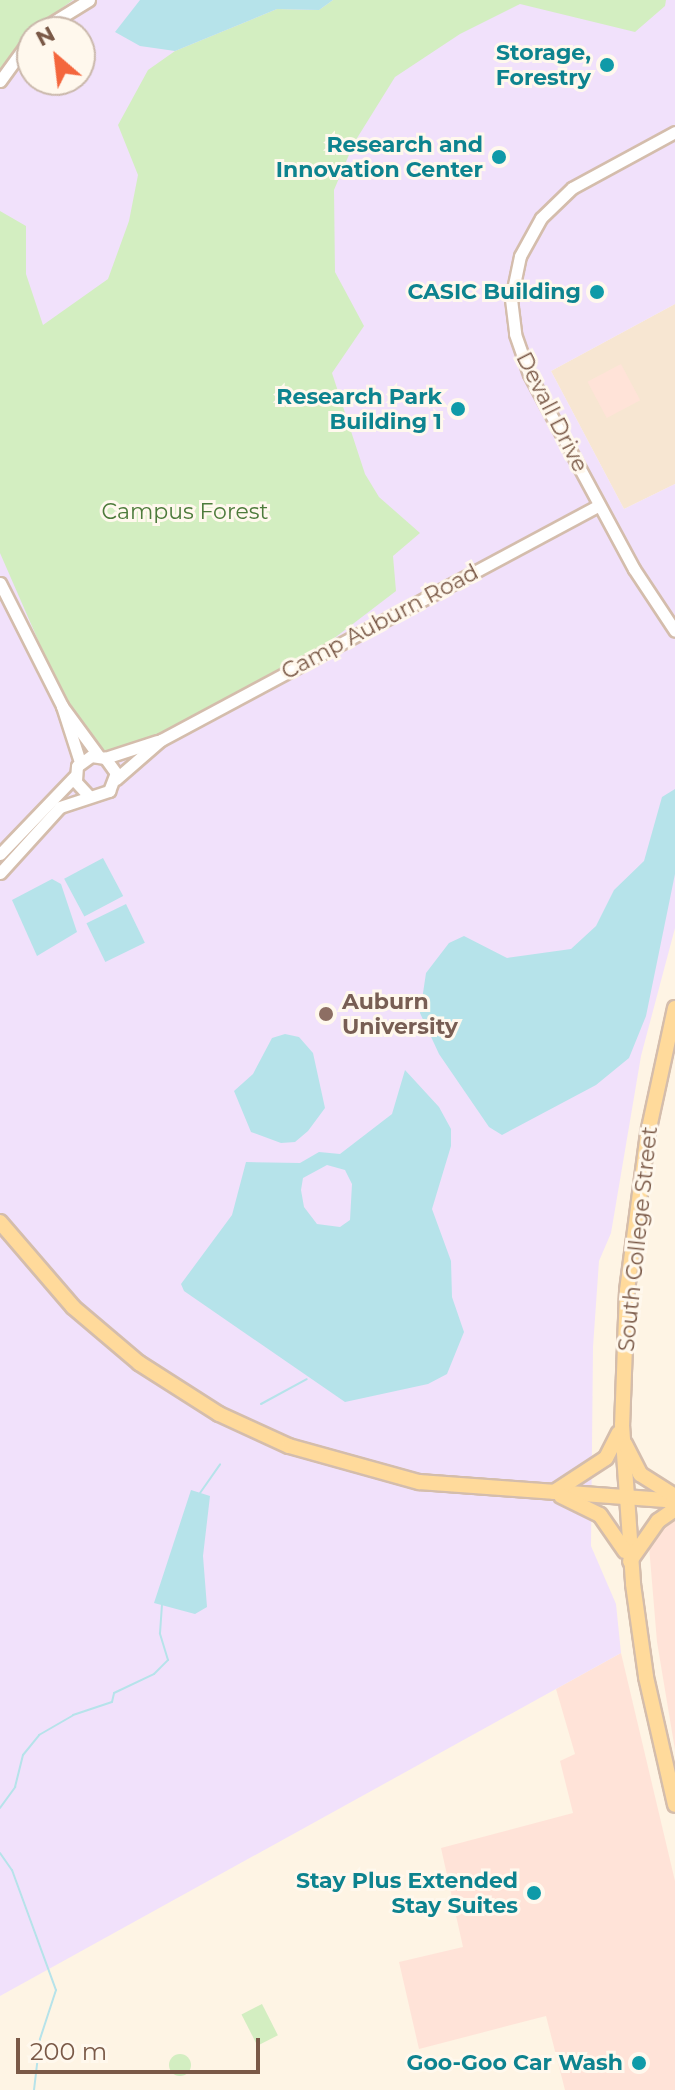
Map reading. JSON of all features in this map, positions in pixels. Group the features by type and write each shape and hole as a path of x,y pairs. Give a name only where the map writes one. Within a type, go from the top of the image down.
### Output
{"main road":[{"name":"South College Street","path":"675,1008 648,1133 627,1291 623,1433 624,1497 630,1561 646,1677 675,1805"},
{"path":"0,1222 109,1339 186,1394 254,1431 381,1475 554,1492 675,1498"},
{"path":"554,1492 606,1458 623,1433"},
{"path":"623,1433 640,1474 675,1498"},
{"path":"554,1492 600,1515 630,1561 658,1521 675,1509"}],"street":[{"path":"63,16 89,0"},
{"path":"0,81 16,59"},
{"name":"Devall Drive","path":"675,132 572,188 541,218 515,273 511,311 520,353 599,505 675,631"},
{"name":"Camp Auburn Road","path":"116,779 161,740 599,505"},
{"path":"0,583 62,706 80,762 75,776 0,854"},
{"path":"662,609 675,616"},
{"path":"0,873 60,807 89,796 103,795 116,779 62,706"},
{"name":"Camp Auburn Road","path":"101,756 161,740"},
{"path":"80,762 101,756"},
{"path":"75,776 89,796"}],"shaded area":[{"name":"Auburn University","path":"0,0 675,0 675,304 551,371 624,509 675,484 675,928 641,1056 611,1233 599,1261 593,1347 591,1546 616,1604 621,1653 0,1996"},
{"path":"675,304 675,484 624,509 551,371"},
{"path":"621,364 640,400 607,418 587,382"},
{"path":"675,1518 675,1750 657,1642 649,1546 656,1532"},
{"path":"621,1653 675,1881 675,2090 565,2090 546,2016 419,2049 399,1962 463,1947 441,1848 573,1813 560,1761 575,1754 556,1689"}],"green space":[{"path":"0,0 73,0 51,16 16,16 16,49 0,70"},
{"name":"Campus Forest","path":"333,0 666,0 665,6 635,32 520,4 460,34 395,77 354,143 334,190 335,272 364,326 332,373 365,474 379,497 420,533 393,556 396,591 324,646 103,767 72,718 0,553 0,211 26,226 26,274 43,325 108,279 129,221 138,175 118,125 148,70 175,51 277,9 319,10"},
{"path":"262,2004 278,2035 257,2046 242,2014"},
{"path":"180,2054 188,2057 191,2065 188,2073 180,2076 172,2073 169,2065 172,2057"}],"water":[{"path":"140,0 333,0 319,10 277,9 175,51 140,46 115,32"},
{"path":"675,789 675,874 646,1016 629,1058 596,1085 502,1135 489,1127 439,1054 420,1013 426,973 449,943 464,936 507,958 571,949 596,926 614,890 644,861 662,797"},
{"path":"103,858 123,896 84,917 64,879"},
{"path":"52,879 61,884 77,932 37,956 12,900"},
{"path":"126,904 145,943 105,962 86,923"},
{"path":"285,1034 299,1037 313,1053 325,1108 308,1131 295,1142 281,1143 251,1132 234,1091 253,1074 272,1038"},
{"path":"405,1070 439,1107 451,1129 451,1146 432,1209 451,1261 452,1297 464,1332 447,1374 428,1384 345,1402 184,1291 181,1284 232,1215 246,1162 300,1163 319,1152 340,1154 392,1114","holes":["327,1165 345,1170 352,1184 350,1220 340,1227 317,1224 304,1207 301,1190 303,1178"]},
{"path":"191,1490 210,1496 203,1556 207,1607 195,1614 154,1603"}],"waterway":[{"path":"261,1404 307,1379"},
{"path":"200,1493 220,1464"},
{"path":"0,1808 15,1787 23,1755 39,1735 73,1715 112,1702 114,1693 154,1674 168,1660 160,1633 162,1605"},
{"path":"0,1853 12,1870 56,1990 40,2039 34,2090"}],"place":[{"name":"Storage, Forestry","path":"607,65"},
{"name":"Research and Innovation Center","path":"499,157"},
{"name":"CASIC Building","path":"597,292"},
{"name":"Research Park Building 1","path":"458,409"},
{"name":"Auburn University","path":"326,1014"},
{"name":"Stay Plus Extended Stay Suites","path":"534,1893"},
{"name":"Goo-Goo Car Wash","path":"639,2063"}]}
